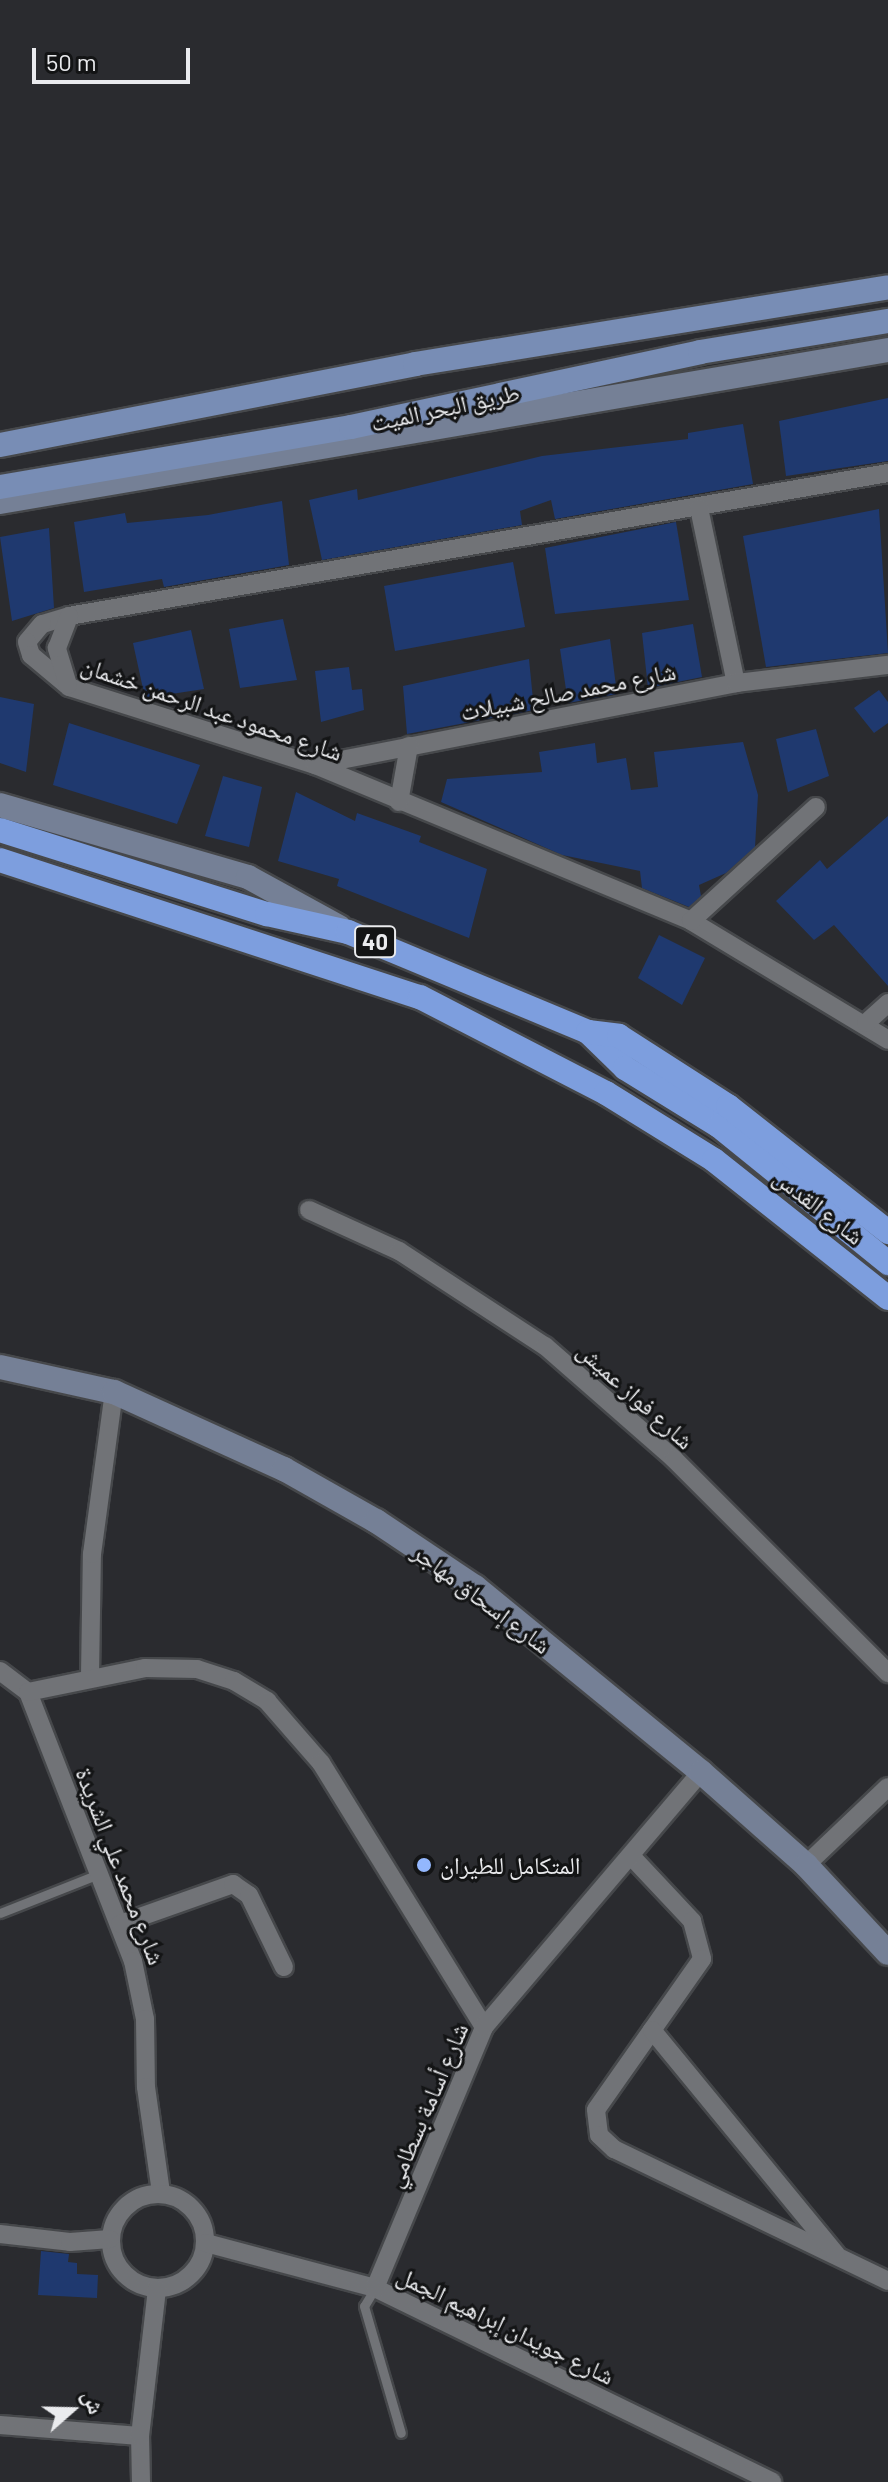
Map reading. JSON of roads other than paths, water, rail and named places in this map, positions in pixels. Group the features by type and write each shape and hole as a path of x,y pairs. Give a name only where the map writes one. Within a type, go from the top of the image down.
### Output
{"highway":[{"name":"40","path":"1,830 267,914 348,932 588,1032"},
{"name":"شارع القدس","path":"0,860 420,997 606,1093 714,1160 888,1298"},
{"name":"شارع القدس","path":"588,1032 625,1068 719,1126 888,1263"},
{"path":"588,1032 619,1036 728,1106 888,1232"}],"main road":[{"path":"0,445 415,364 888,287"},
{"name":"طريق البحر الميت","path":"0,487 351,427 700,352 888,321"}],"street":[{"path":"0,502 888,350"},
{"name":"شارع محمود عبد الرحمن خشمان","path":"888,473 69,616 33,630 27,642 31,655 69,687 315,765 691,921 866,1023 888,1040"},
{"path":"699,508 736,683"},
{"path":"69,616 57,648 69,687"},
{"name":"شارع محمد صالح شبيلات","path":"315,765 736,683 888,665"},
{"path":"399,802 409,746"},
{"path":"0,805 248,877 348,932"},
{"path":"691,921 816,807"},
{"path":"866,1023 888,1003"},
{"name":"شارع فواز عميش","path":"309,1210 399,1251 545,1346 674,1459 888,1673"},
{"name":"شارع إسحاق مهاجر","path":"0,1367 114,1392 259,1457 376,1521 475,1587 701,1772 806,1865 888,1953"},
{"path":"90,1676 92,1554 114,1392"},
{"path":"0,1671 28,1692 90,1676 197,1669 267,1701 321,1763 484,2027"},
{"name":"شارع محمد علي الشريدة","path":"28,1692 101,1872 141,1989 161,2193"},
{"name":"شارع أسامة بسطامي","path":"375,2288 484,2027 632,1857 701,1772"},
{"path":"806,1865 888,1787"},
{"path":"632,1857 692,1921 703,1948 702,1959 596,2110 599,2135 614,2149 888,2281"},
{"path":"120,1924 233,1884 249,1895 284,1967"},
{"path":"652,2030 840,2259"},
{"path":"161,2193 184,2201 200,2219 206,2243 199,2267 180,2283 157,2289 133,2282 116,2263 110,2239 118,2215 136,2198 161,2193"},
{"path":"0,2234 70,2242 110,2239"},
{"name":"شارع جويدان إبراهيم الجمل","path":"206,2243 375,2288 772,2482"},
{"path":"141,2482 140,2436 157,2289"},
{"path":"0,2425 140,2436"}],"lane":[{"path":"0,1913 101,1872"},
{"path":"375,2288 364,2306 401,2433"}],"place":[{"name":"المتكامل للطيران","path":"424,1865"}]}
